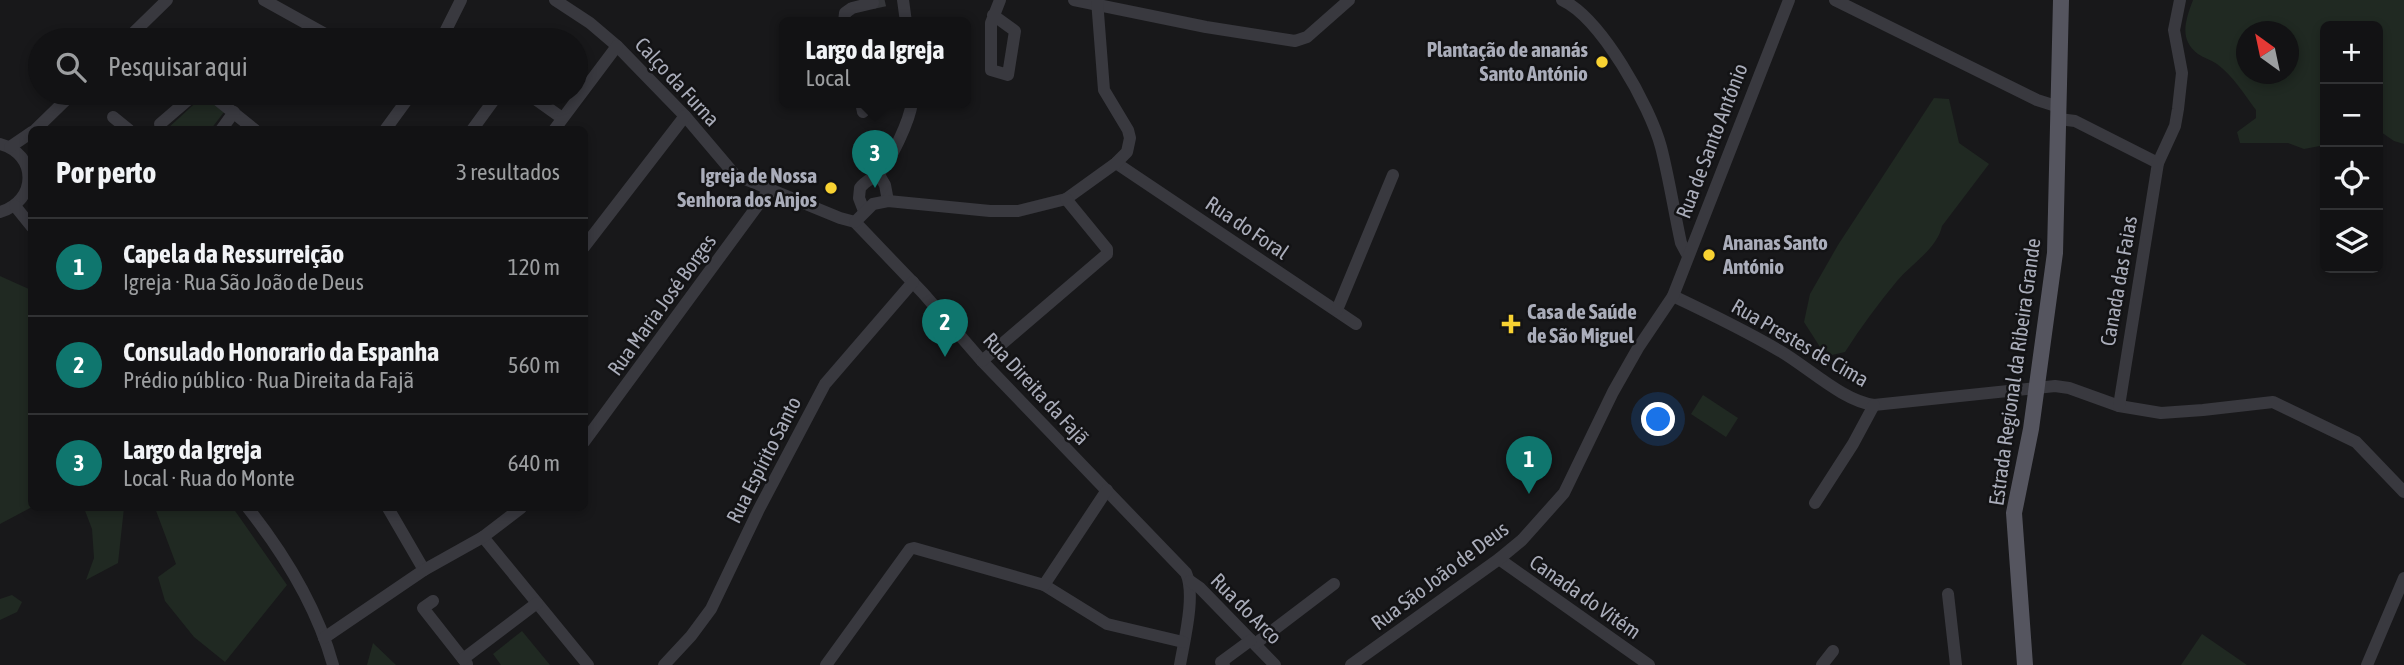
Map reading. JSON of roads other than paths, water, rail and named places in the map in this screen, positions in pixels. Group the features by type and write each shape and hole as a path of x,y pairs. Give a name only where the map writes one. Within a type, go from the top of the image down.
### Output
{"main road":[{"name":"Estrada Regional da Ribeira Grande","path":"2025,665 2014,513 2036,388 2055,253 2062,0"}],"street":[{"path":"138,28 167,0"},
{"path":"147,28 175,0"},
{"path":"264,0 314,28"},
{"path":"447,28 461,0"},
{"name":"Calço da Furna","path":"555,0 590,23 617,46 685,116 731,172 769,190 855,222"},
{"path":"993,15 1000,0"},
{"path":"1073,0 1097,2 1206,27 1295,41 1307,37 1349,0"},
{"path":"1563,0 1587,18 1610,46 1650,117 1660,145 1681,243 1688,256"},
{"name":"Rua de Santo António","path":"1673,296 1789,0"},
{"path":"1835,0 2158,163"},
{"name":"Canada das Faias","path":"2119,406 2158,163 2175,126 2178,109 2182,73 2174,30 2180,0"},
{"path":"855,222 873,204 888,201 990,211 1018,211 1066,199 1116,163 1127,152 1130,138 1103,85 1097,2"},
{"path":"845,17 845,13 852,8 873,3"},
{"path":"588,84 617,46"},
{"path":"38,126 60,105"},
{"path":"51,126 71,105"},
{"path":"160,124 183,105"},
{"path":"225,105 250,126"},
{"path":"388,126 403,105"},
{"path":"475,126 490,105"},
{"path":"544,105 562,118"},
{"path":"557,126 572,105"},
{"path":"864,211 859,198 860,188 878,173 898,141 911,108"},
{"path":"224,126 234,112"},
{"path":"588,242 685,116"},
{"path":"113,117 125,126"},
{"path":"0,212 15,206 28,186 25,162 5,145 28,134"},
{"path":"25,162 28,157"},
{"name":"Rua do Foral","path":"1116,163 1356,324"},
{"path":"878,173 885,185 888,201"},
{"path":"1337,310 1393,175"},
{"name":"Rua Maria José Borges","path":"588,437 769,190"},
{"path":"982,361 1107,254 1107,249 1066,199"},
{"path":"15,206 28,223"},
{"name":"Rua Direita da Fajã","path":"855,222 913,282 982,361 1181,566 1190,581"},
{"name":"Rua Espírito Santo","path":"664,665 711,609 759,509 825,384 913,282"},
{"name":"Rua Prestes de Cima","path":"1673,296 1781,352 1854,401 1874,405 2055,386 2069,388 2119,406 2161,413 2203,411 2273,402 2356,442 2404,492"},
{"name":"Rua São João de Deus","path":"1352,665 1499,559 1522,540 1564,493 1619,381 1673,296"},
{"path":"1815,503 1853,444 1874,405"},
{"path":"1044,585 1107,490"},
{"path":"250,511 307,598 333,665"},
{"path":"390,511 424,570"},
{"path":"324,638 424,570 482,537 517,511"},
{"path":"482,537 588,665"},
{"path":"826,665 910,549 914,548 1044,585 1107,624 1183,642"},
{"name":"Canada do Vitém","path":"1499,559 1649,665"},
{"path":"2367,665 2404,578"},
{"path":"1180,665 1190,581"},
{"name":"Rua do Arco","path":"1190,581 1275,665"},
{"path":"1224,665 1221,662 1334,584"},
{"path":"1948,594 1956,665"},
{"path":"433,601 423,608 466,662 537,603"},
{"path":"1822,665 1833,651"}],"tunnel":[{"path":"873,3 886,0"}],"place":[{"name":"Plantação de ananás Santo António","path":"1602,62"},
{"name":"Igreja de Nossa Senhora dos Anjos","path":"831,188"},
{"name":"Largo da Igreja","path":"875,188"},
{"name":"Ananas Santo António","path":"1709,255"},
{"name":"Casa de Saúde de São Miguel","path":"1511,324"},
{"name":"Consulado Honorario da Espanha","path":"945,357"},
{"name":"Capela da Ressurreição","path":"1529,494"}]}
